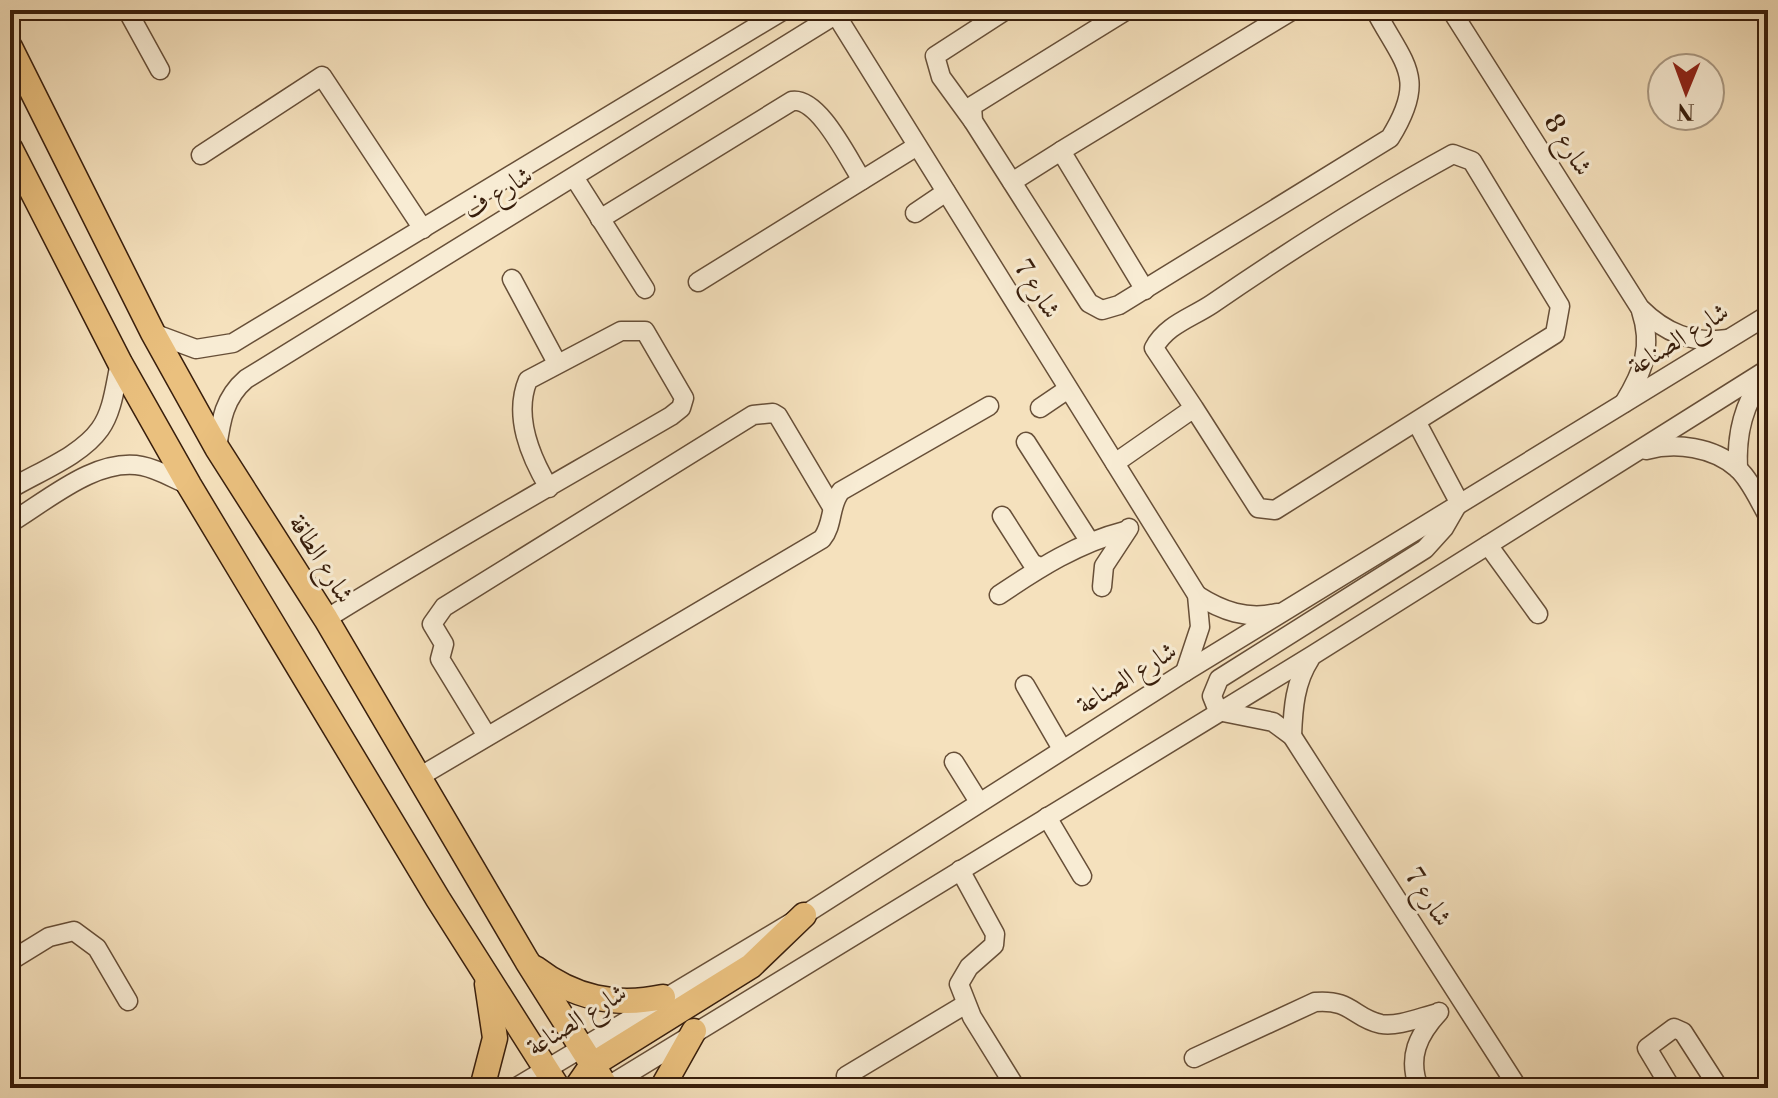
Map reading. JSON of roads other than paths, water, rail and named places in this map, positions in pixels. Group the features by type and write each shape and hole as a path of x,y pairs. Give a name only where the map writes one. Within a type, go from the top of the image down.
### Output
{"main road":[{"name":"شارع الطاقة","path":"10,47 153,333 217,448 326,619 527,961 572,1076"},
{"name":"شارع الطاقة","path":"10,148 120,363 189,485 438,899 486,974 572,1076 606,1088"},
{"path":"438,899 483,951 572,1076 751,966 804,915"},
{"path":"527,961 556,983 589,998 614,1003 663,997"},
{"path":"482,1088 495,1038 486,974"},
{"path":"662,1088 694,1031"}],"street":[{"path":"127,10 160,70"},
{"name":"شارع ف","path":"153,333 196,349 233,343 784,10"},
{"path":"1006,10 935,56 941,77 973,121 1089,303 1102,310 1119,305 1145,290 1390,138 1411,91 1411,73 1382,13"},
{"path":"973,121 972,106 1127,10"},
{"path":"1012,182 1293,10"},
{"name":"شارع 8","path":"1451,10 1640,308 1647,333 1646,359 1641,375 1622,406"},
{"name":"شارع ف","path":"217,448 224,407 233,390 246,379 837,12"},
{"name":"شارع 7","path":"837,12 1197,595"},
{"path":"201,155 322,76 423,229"},
{"path":"600,219 786,104 800,100 815,109 862,180"},
{"path":"698,282 917,146"},
{"path":"1061,151 1145,290"},
{"path":"1453,154 1472,161 1560,306 1560,323 1555,334 1275,510 1258,508 1194,408 1154,348 1162,333 1208,307 1311,235 1453,154"},
{"path":"574,177 645,289"},
{"path":"915,213 946,192"},
{"path":"512,279 557,363"},
{"name":"شارع 8","path":"1640,308 1666,330 1681,336 1714,341 1731,338"},
{"name":"شارع الصناعة","path":"515,1088 572,1076 663,997 804,915 1185,672 1768,315"},
{"path":"326,619 549,488 671,416 681,408 684,398 645,331 621,331 528,380 523,392 527,445 549,488"},
{"path":"10,489 82,446 99,431 108,413 120,363"},
{"path":"606,1088 694,1031 1313,655 1767,369"},
{"path":"1738,469 1739,428 1745,407 1767,369"},
{"path":"1040,408 1068,389"},
{"path":"419,777 822,539 831,524 832,507 841,491 989,406"},
{"path":"1115,463 1194,408"},
{"path":"487,736 440,659 444,644 432,624 444,607 753,415 773,413 778,416 832,507"},
{"path":"1218,711 1212,696 1219,679 1425,549 1444,528 1459,502 1417,423"},
{"path":"1026,442 1090,542"},
{"path":"1636,453 1678,446 1710,453 1738,469 1768,516"},
{"path":"10,523 98,471 117,465 141,465 189,485"},
{"path":"999,595 1040,567 1090,542 1125,531 1147,515"},
{"path":"1002,516 1032,563 1040,567"},
{"path":"1102,587 1104,566 1125,531"},
{"path":"1488,545 1538,614"},
{"path":"1185,672 1197,642 1197,595 1224,610 1254,616 1293,607"},
{"path":"1292,736 1297,685 1313,655"},
{"path":"1025,685 1062,749"},
{"path":"1218,711 1273,722 1292,736"},
{"name":"شارع 7","path":"1292,736 1518,1088"},
{"path":"954,762 979,802"},
{"path":"1047,817 1082,876"},
{"path":"960,870 995,934 994,945 969,967 959,984 966,1004 1016,1088"},
{"path":"10,961 49,937 74,931 97,948 128,1001"},
{"path":"1194,1058 1315,1002 1335,1000 1377,1023 1393,1025 1438,1013 1462,998"},
{"path":"846,1076 966,1004"},
{"path":"1419,1088 1414,1075 1413,1050 1438,1013"},
{"path":"1671,1088 1647,1048 1674,1028 1683,1032 1726,1086"}]}
